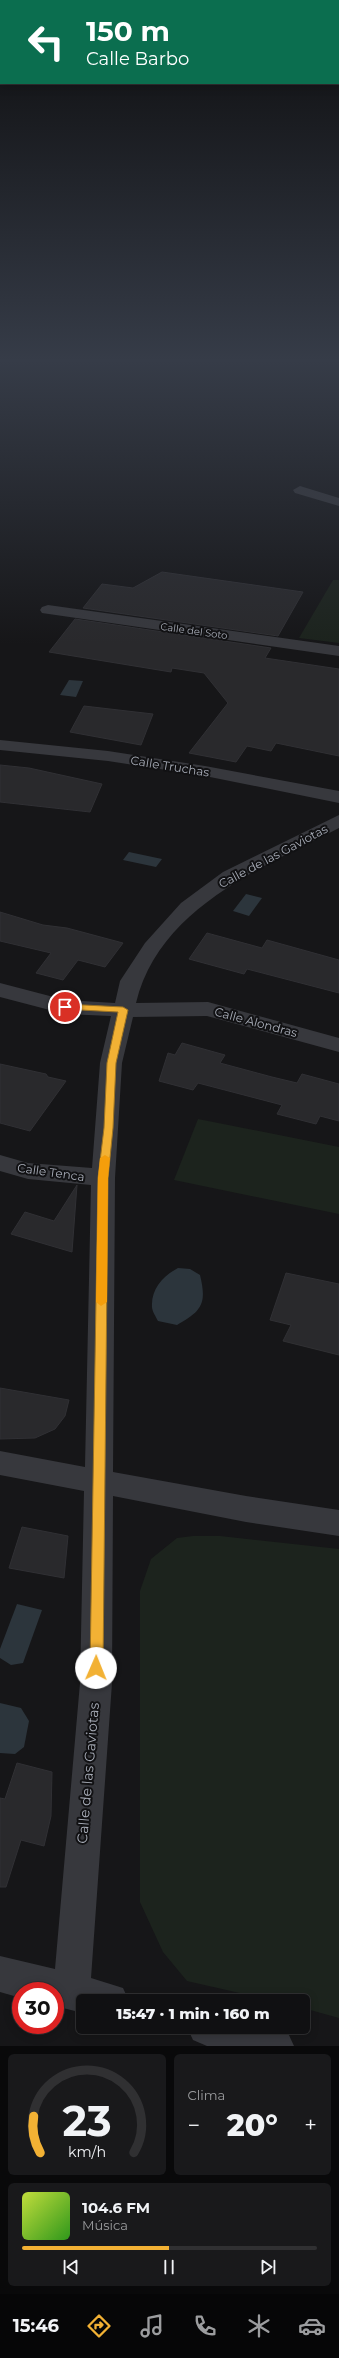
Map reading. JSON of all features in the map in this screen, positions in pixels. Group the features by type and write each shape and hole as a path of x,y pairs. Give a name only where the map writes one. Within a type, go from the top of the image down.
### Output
{"street":[{"path":"300,490 339,502"},
{"name":"Calle del Soto","path":"48,610 339,651"},
{"name":"Calle Truchas","path":"0,745 108,756 190,769 339,797"},
{"name":"Calle de las Gaviotas","path":"72,1990 96,1683 103,1178 112,1063 123,1010 131,981 155,943 188,907 230,876 339,821"},
{"name":"Calle Alondras","path":"0,990 65,1007 123,1010 208,1009 339,1044"},
{"name":"Calle Tenca","path":"0,1163 28,1171 103,1178"},
{"path":"0,1463 99,1483 339,1523"},
{"path":"0,1974 86,1994"},
{"path":"231,2034 275,2046"}],"shaded area":[{"path":"333,580 339,580 339,643 299,638"},
{"path":"69,680 83,681 76,697 60,695"},
{"path":"129,852 162,859 156,867 123,860"},
{"path":"246,894 262,898 249,916 233,911"},
{"path":"198,1119 339,1147 339,1214 174,1180"},
{"path":"178,1268 190,1269 200,1275 203,1293 200,1306 197,1311 177,1325 158,1321 153,1312 152,1300 156,1289 163,1279"},
{"path":"193,1536 220,1536 339,1549 339,2018 310,2010 310,1994 244,1994 187,1981 163,1952 140,1902 140,1591 151,1559 177,1538"},
{"path":"17,1604 42,1610 23,1663 11,1665 0,1658 0,1649"},
{"path":"0,1703 21,1708 29,1721 24,1747 15,1754 0,1753"}],"building":[{"path":"162,572 303,592 278,636 83,608 102,584 133,588"},
{"path":"75,619 271,648 265,658 339,669 339,756 276,743 271,751 247,746 236,762 189,753 228,703 204,673 172,668 171,672 49,652"},
{"path":"84,706 153,714 141,745 70,732"},
{"path":"0,765 29,768 102,784 90,812 0,802"},
{"path":"0,912 43,925 67,928 123,943 105,967 78,960 63,980 36,973 51,953 0,941"},
{"path":"207,933 262,948 267,940 339,960 339,993 247,969 244,974 189,959"},
{"path":"182,1043 225,1055 220,1063 272,1077 297,1083 302,1074 339,1084 339,1121 320,1116 316,1124 277,1114 282,1105 198,1083 193,1090 159,1081 168,1053 175,1055"},
{"path":"0,1064 46,1074 48,1077 66,1081 30,1131 0,1123"},
{"path":"77,1185 72,1252 11,1234 25,1212 54,1221"},
{"path":"286,1273 339,1284 339,1355 283,1341 291,1325 270,1320"},
{"path":"0,1388 69,1400 65,1416 55,1429 35,1438 0,1439"},
{"path":"22,1527 68,1536 64,1578 9,1568"},
{"path":"17,1763 52,1772 51,1816 44,1846 21,1840 6,1887 0,1887 0,1798 5,1799"}],"slow traffic":[{"path":"101,1302 103,1178 105,1158"}],"route":[{"path":"65,1007 123,1010 112,1063 103,1178 96,1668"}]}
